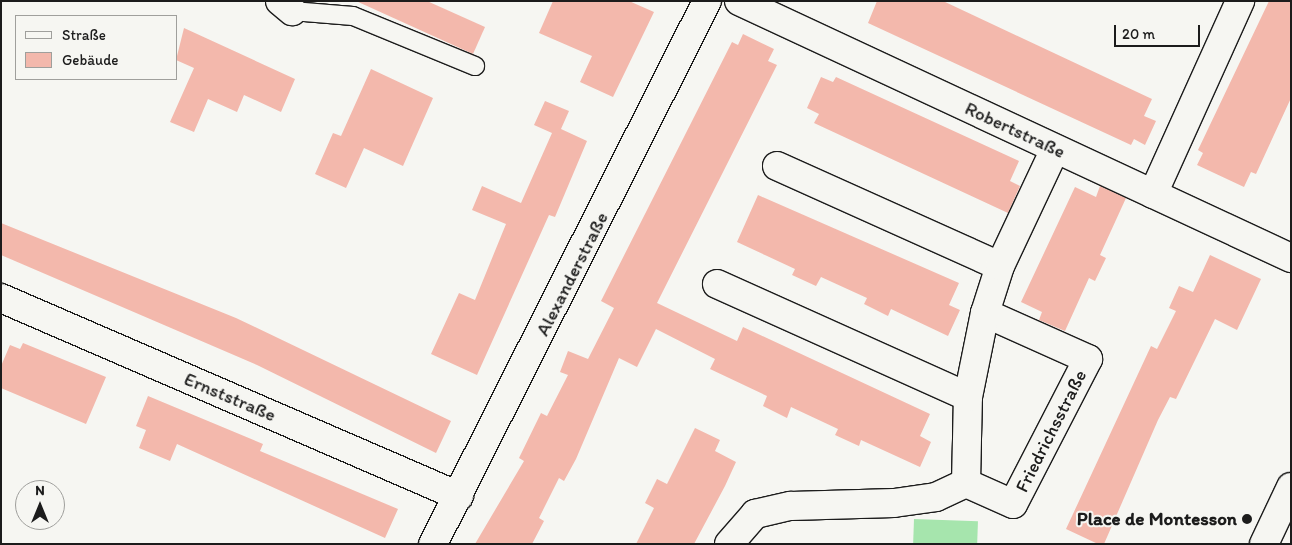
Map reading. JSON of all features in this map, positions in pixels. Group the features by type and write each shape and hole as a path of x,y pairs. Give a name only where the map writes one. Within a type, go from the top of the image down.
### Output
{"street":[{"name":"Alexanderstraße","path":"433,544 459,496 707,1"},
{"name":"Robertstraße","path":"739,1 1291,258"},
{"path":"1153,194 1240,1"},
{"path":"729,544 755,514 791,506 894,503 936,497 966,483 968,397 986,313 1000,266 1055,149"},
{"path":"777,166 1000,266"},
{"path":"717,284 968,397"},
{"name":"Ernststraße","path":"1,298 459,496"},
{"name":"Friedrichsstraße","path":"966,483 1013,504 1088,359 986,313"},
{"path":"1264,544 1291,488"}],"lane":[{"path":"286,6 353,16 475,66"}],"green space":[{"path":"914,519 978,521 977,544 913,544"}],"building":[{"path":"356,1 427,1 485,27 473,54"},
{"path":"553,1 629,1 654,12 613,97 580,82 592,56 539,33"},
{"path":"877,1 943,1 1152,99 1144,116 1156,121 1145,145 1134,139 1131,145 868,23"},
{"path":"1269,1 1291,1 1291,98 1256,174 1251,172 1244,187 1197,165 1203,153 1198,150"},
{"path":"184,28 295,79 281,112 244,95 237,112 208,99 194,132 170,122 194,68 178,61 178,52"},
{"path":"743,34 774,49 768,61 777,65 657,303 737,341 743,327 930,414 920,436 931,442 920,467 861,440 859,446 835,435 838,429 791,407 787,418 763,406 767,396 710,369 715,359 656,329 637,367 619,358 576,459 564,481 559,478 539,518 544,521 532,544 475,544 524,461 519,458 541,413 547,416 568,375 560,372 568,351 588,359 614,308 601,301 732,42 738,45"},
{"path":"371,69 433,98 403,166 364,148 346,188 315,174 333,133 341,136"},
{"path":"821,77 833,82 836,77 1019,161 1010,181 1020,186 1008,213 814,123 819,114 807,108"},
{"path":"545,101 569,111 561,129 587,141 555,217 549,215 477,375 431,354 459,293 475,300 506,224 472,210 482,186 521,203 552,133 534,125"},
{"path":"1100,186 1126,198 1100,255 1106,258 1095,281 1089,278 1065,331 1039,320 1042,312 1021,302 1075,187 1096,197"},
{"path":"758,195 959,283 949,305 960,310 948,336 891,309 888,316 864,304 867,298 821,277 816,286 792,275 795,269 737,242"},
{"path":"1,223 236,318 451,421 436,453 257,365 1,255"},
{"path":"1210,255 1261,279 1237,330 1215,319 1176,399 1170,397 1158,420 1104,544 1098,544 1066,529 1151,346 1157,349 1176,311 1169,308 1179,286 1193,292"},
{"path":"23,343 106,377 86,424 1,388 1,366 10,345 20,349"},
{"path":"148,396 263,444 260,451 398,509 385,538 177,444 170,461 139,448 146,430 136,426"},
{"path":"695,428 720,440 715,451 736,462 725,486 694,544 636,544 654,508 645,503 657,479 667,484"}],"place":[{"name":"Place de Montesson","path":"1247,519"}]}
